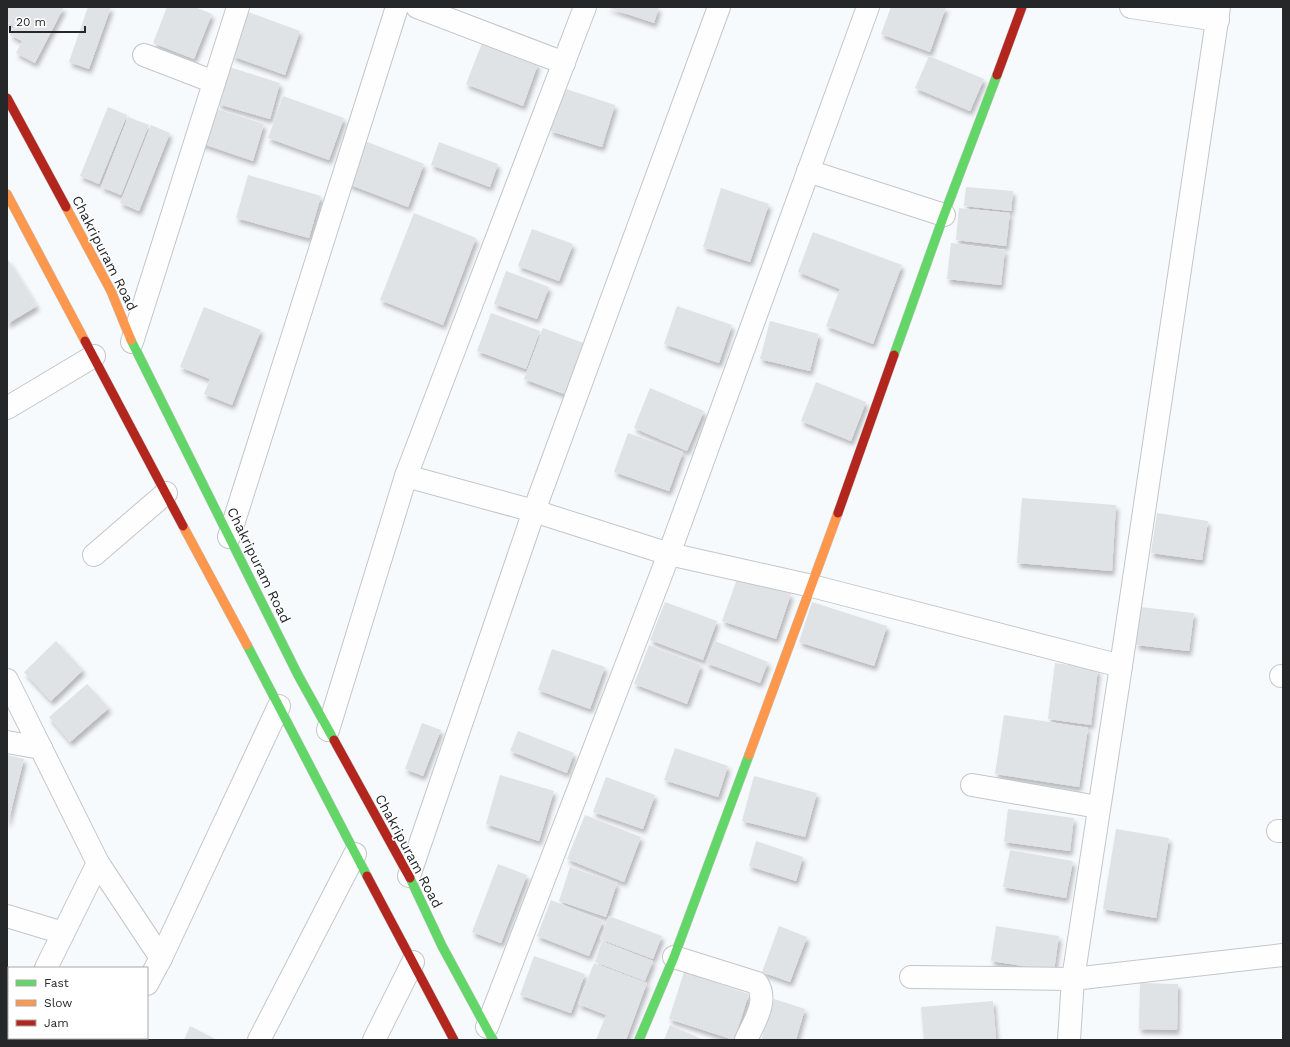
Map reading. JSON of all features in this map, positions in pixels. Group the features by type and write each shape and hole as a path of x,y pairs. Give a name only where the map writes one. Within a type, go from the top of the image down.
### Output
{"main road":[{"path":"639,1040 674,957 812,586 944,215 1022,7"},
{"name":"Chakripuram Road","path":"7,98 111,291 132,342 298,675 409,876 442,946 490,1034"},
{"path":"7,194 280,706 355,854 454,1040"}],"street":[{"path":"132,342 238,7"},
{"path":"229,537 397,7"},
{"path":"417,7 564,63"},
{"path":"328,730 406,476 585,7"},
{"path":"409,876 534,511 719,7"},
{"path":"490,1034 669,554 868,7"},
{"path":"1069,1040 1073,979 1218,14 1131,7"},
{"path":"144,56 214,82"},
{"path":"808,171 944,215"},
{"path":"7,408 94,356"},
{"path":"406,476 534,511 669,554 812,586 1121,666"},
{"path":"94,555 166,493"},
{"path":"7,680 98,863 161,958"},
{"path":"148,982 161,958 280,706"},
{"path":"7,742 41,748"},
{"path":"972,785 1098,807"},
{"path":"259,1040 355,854"},
{"path":"46,967 98,863"},
{"path":"7,916 63,933"},
{"path":"911,977 1073,979 1283,955"},
{"path":"674,957 756,983 761,989 762,998 760,1007 746,1040"},
{"path":"374,1040 413,962"}],"building":[{"path":"9,7 64,7 35,63 16,53 22,41 10,35 14,26 7,22 7,10"},
{"path":"88,7 111,7 89,69 69,62"},
{"path":"167,7 195,7 212,14 194,59 153,43"},
{"path":"606,7 659,7 654,23"},
{"path":"891,7 946,7 930,52 881,34"},
{"path":"248,12 300,31 285,75 232,56"},
{"path":"482,43 538,64 523,106 466,84"},
{"path":"929,56 984,79 970,111 915,88"},
{"path":"229,67 280,83 270,119 218,104"},
{"path":"563,88 615,105 602,147 550,131"},
{"path":"283,96 344,118 329,160 268,138"},
{"path":"108,107 127,115 99,184 80,176"},
{"path":"211,107 264,124 253,161 200,143"},
{"path":"128,117 149,125 121,195 101,187"},
{"path":"151,125 170,133 139,211 120,203"},
{"path":"365,141 424,164 408,207 348,184"},
{"path":"439,142 498,164 490,187 431,165"},
{"path":"248,175 321,196 309,238 236,218"},
{"path":"966,187 1013,191 1011,211 964,206"},
{"path":"721,188 769,204 750,262 703,247"},
{"path":"959,208 1010,213 1006,246 956,240"},
{"path":"414,213 476,238 443,325 380,300"},
{"path":"532,229 573,244 559,281 518,266"},
{"path":"813,232 902,265 873,344 826,326 840,289 798,272"},
{"path":"951,243 1005,250 1001,285 947,279"},
{"path":"7,258 37,306 7,324"},
{"path":"506,271 549,287 537,319 494,304"},
{"path":"677,306 732,325 719,363 664,344"},
{"path":"204,307 261,330 232,405 204,394 210,379 180,367"},
{"path":"491,313 540,331 526,369 477,351"},
{"path":"770,321 819,334 810,371 760,359"},
{"path":"543,328 586,344 567,395 524,379"},
{"path":"816,382 866,402 851,441 801,421"},
{"path":"650,388 704,411 687,451 634,428"},
{"path":"628,433 683,452 669,491 614,472"},
{"path":"1022,498 1116,505 1112,571 1017,563"},
{"path":"1157,513 1208,521 1202,560 1151,553"},
{"path":"738,576 791,594 776,639 722,621"},
{"path":"665,602 717,621 703,660 650,640"},
{"path":"812,602 887,626 874,666 799,642"},
{"path":"1140,607 1194,613 1189,651 1136,645"},
{"path":"56,641 83,670 51,701 24,672"},
{"path":"715,641 768,662 760,683 706,663"},
{"path":"649,645 701,665 687,704 634,684"},
{"path":"552,649 605,667 590,709 538,690"},
{"path":"1055,663 1098,669 1091,725 1048,719"},
{"path":"87,684 109,708 70,742 49,717"},
{"path":"1004,715 1088,728 1079,787 995,774"},
{"path":"422,723 441,730 423,776 405,769"},
{"path":"518,731 574,753 567,773 510,751"},
{"path":"675,748 728,766 718,797 664,780"},
{"path":"7,755 24,759 8,823 7,823"},
{"path":"500,775 554,791 539,841 486,824"},
{"path":"754,776 817,793 805,837 742,821"},
{"path":"606,777 655,795 643,829 593,812"},
{"path":"1008,809 1074,818 1070,851 1004,842"},
{"path":"585,815 641,837 624,882 567,859"},
{"path":"1116,829 1169,838 1156,918 1103,909"},
{"path":"756,841 803,857 796,881 749,866"},
{"path":"1010,850 1073,861 1066,898 1003,887"},
{"path":"498,864 527,875 501,943 472,932"},
{"path":"570,867 617,883 606,917 559,901"},
{"path":"551,900 603,921 589,956 537,936"},
{"path":"609,916 662,936 653,959 600,939"},
{"path":"779,926 807,937 790,982 762,972"},
{"path":"996,926 1059,936 1054,971 991,961"},
{"path":"602,941 653,961 645,981 595,962"},
{"path":"534,956 585,974 571,1013 520,995"},
{"path":"594,963 647,983 626,1040 596,1040 606,1015 578,1004"},
{"path":"684,972 749,994 734,1040 669,1019"},
{"path":"1140,983 1178,984 1177,1030 1139,1029"},
{"path":"774,999 805,1009 796,1040 761,1040"},
{"path":"993,1001 996,1039 924,1040 921,1007"},
{"path":"670,1025 704,1040 664,1040"},
{"path":"190,1026 217,1040 184,1040"},
{"path":"54,1039 57,1040 25,1040"}],"traffic: fast":[{"path":"894,355 944,215 997,75"},
{"path":"131,340 298,675 334,740"},
{"path":"247,645 367,876"},
{"path":"639,1040 674,957 749,755"},
{"path":"410,878 442,946 493,1040"}],"traffic: slow":[{"path":"7,194 85,341"},
{"path":"66,207 111,291 131,340"},
{"path":"749,755 838,513"},
{"path":"183,526 247,645"}],"traffic: jam":[{"path":"997,75 1022,7"},
{"path":"7,98 66,207"},
{"path":"85,341 183,526"},
{"path":"838,513 894,355"},
{"path":"334,740 410,878"},
{"path":"367,876 454,1040"}]}
